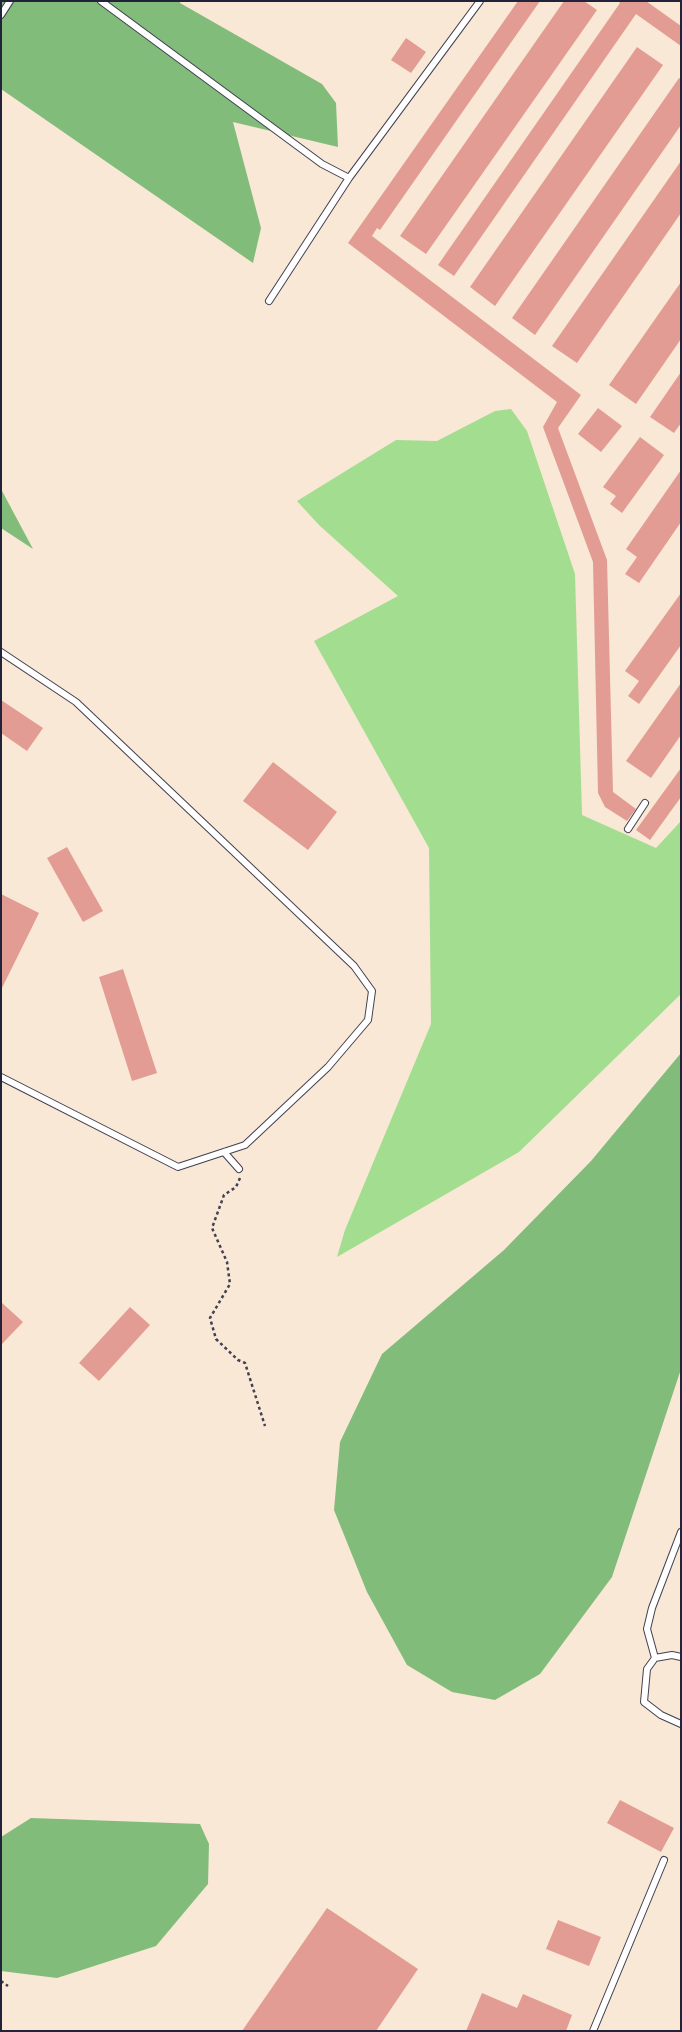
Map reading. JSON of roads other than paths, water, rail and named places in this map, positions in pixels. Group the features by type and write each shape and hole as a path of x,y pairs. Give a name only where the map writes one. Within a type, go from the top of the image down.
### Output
{"lane":[{"path":"1,14 10,1"},
{"path":"101,1 322,164 349,178"},
{"path":"269,301 349,178 480,1"},
{"path":"1,652 76,702 354,966 372,991 368,1020 328,1067 245,1145 178,1167 1,1077"},
{"path":"628,829 644,803"},
{"path":"224,1152 239,1169"},
{"path":"655,1658 647,1629 652,1608 681,1532"},
{"path":"681,1657 672,1655 655,1658 647,1669 644,1702 661,1715 681,1724"},
{"path":"593,2031 664,1860"}]}
